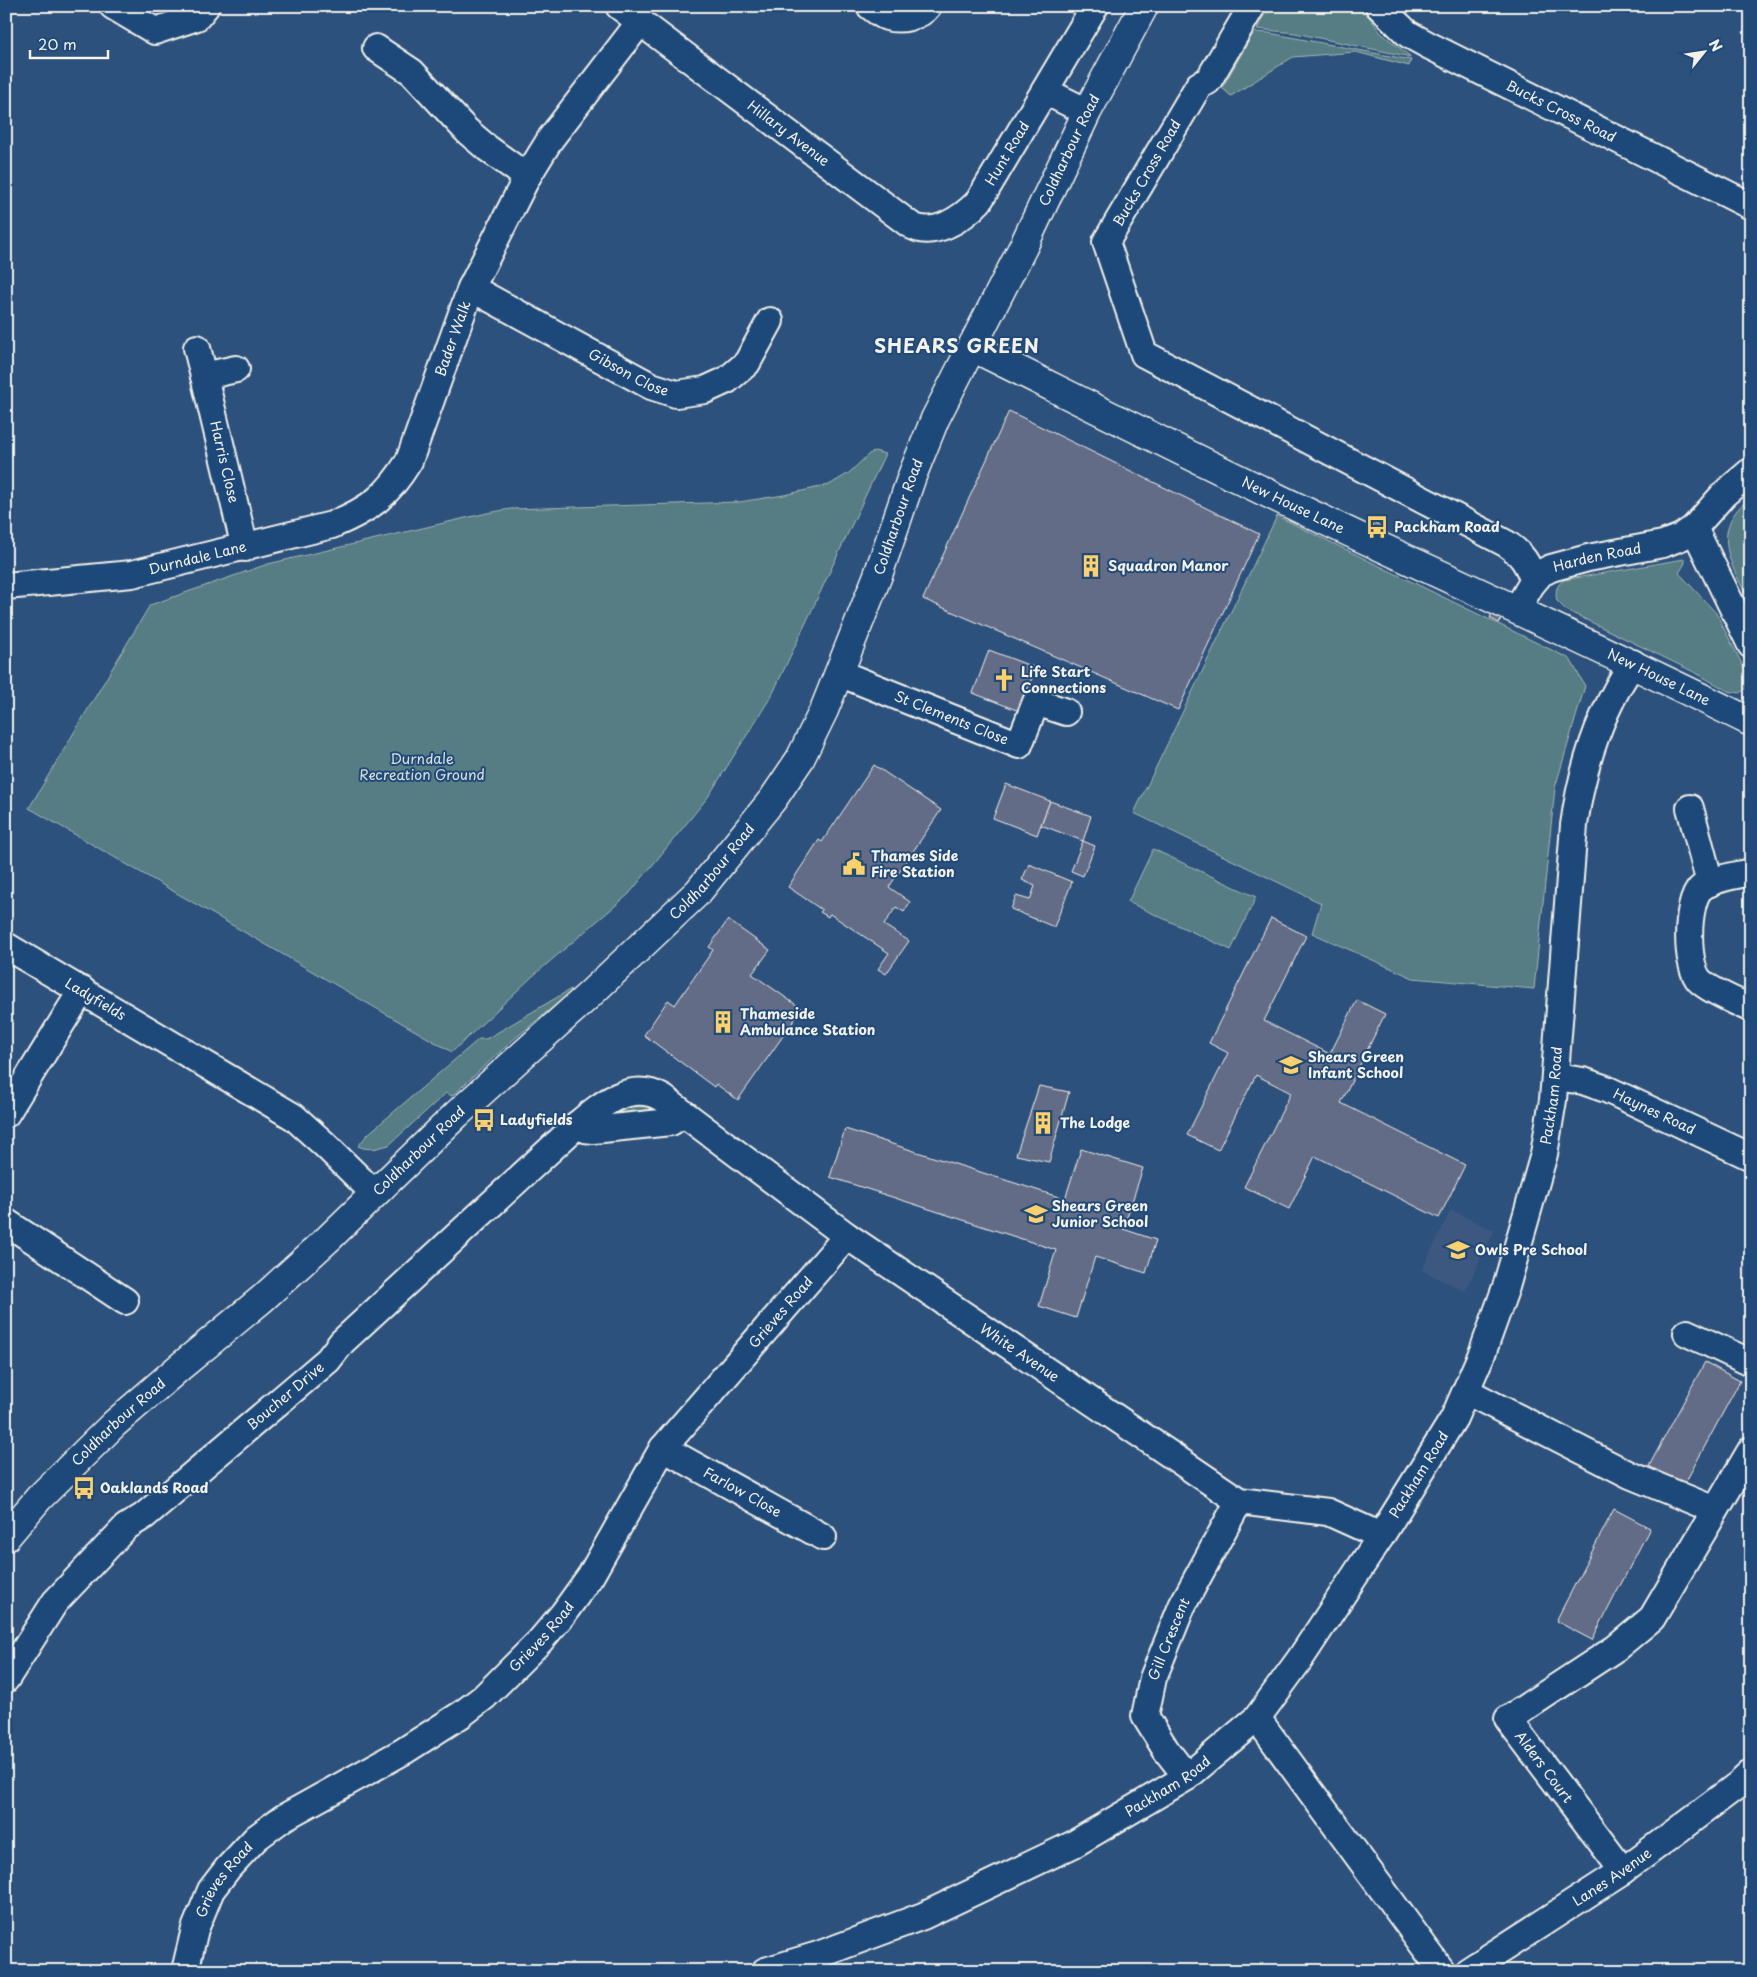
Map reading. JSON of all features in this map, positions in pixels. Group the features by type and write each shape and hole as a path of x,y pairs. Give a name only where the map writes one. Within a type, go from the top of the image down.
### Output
{"street":[{"path":"113,6 155,31 197,17 206,6"},
{"name":"Hillary Avenue","path":"619,6 915,228 926,231 942,227 966,212"},
{"path":"870,6 886,17 897,18 918,14 928,6"},
{"name":"Hunt Road","path":"966,212 983,195 1095,6"},
{"name":"Coldharbour Road","path":"6,1537 39,1498 114,1424 262,1299 375,1194 457,1114 588,996 698,892 774,799 800,759 824,710 878,575 912,476 935,419 1024,246 1087,112 1144,6"},
{"name":"Bucks Cross Road","path":"1252,6 1208,81 1198,85 1106,242 1144,354 1507,544 1520,554 1528,564 1534,580"},
{"name":"Bucks Cross Road","path":"1379,6 1408,34 1428,45 1751,206"},
{"name":"Bader Walk","path":"379,500 397,481 409,461 471,288 527,176 551,138 640,22"},
{"path":"376,48 412,72 467,131 527,176"},
{"path":"1045,91 1087,112"},
{"name":"Gibson Close","path":"471,288 651,386 676,394 705,390 727,380 747,363 770,321"},
{"name":"New House Lane","path":"972,347 1204,463 1359,537 1633,663 1751,722"},
{"name":"Harris Close","path":"197,348 245,548"},
{"path":"204,376 236,369"},
{"name":"Harden Road","path":"1517,609 1534,580 1544,571 1555,566 1664,544 1681,537 1694,528 1724,494 1751,471"},
{"name":"Durndale Lane","path":"6,586 132,574 245,548 332,525 358,514 379,500"},
{"path":"1694,528 1751,646"},
{"name":"Packham Road","path":"765,1971 818,1955 923,1916 1074,1844 1187,1777 1257,1718 1300,1659 1381,1536 1454,1418 1486,1344 1521,1240 1544,1154 1556,1077 1559,1005 1577,801 1595,736 1622,679 1633,663"},
{"name":"St Clements Close","path":"839,672 1020,745 1036,702 1066,712"},
{"path":"1690,808 1710,883"},
{"path":"1751,872 1710,883 1700,889 1696,895 1691,916 1690,949 1694,971 1701,981 1751,1009"},
{"name":"Ladyfields","path":"6,946 294,1117 375,1194"},
{"path":"6,1114 82,990"},
{"name":"Haynes Road","path":"1556,1077 1606,1089 1751,1157"},
{"name":"Boucher Drive","path":"6,1679 55,1602 126,1526 144,1516 328,1360 342,1342 578,1124 610,1101 634,1091 650,1092 659,1096 682,1114"},
{"path":"578,1124 587,1130 600,1130 671,1122 682,1114"},
{"name":"White Avenue","path":"682,1114 847,1236 1239,1501 1328,1512 1381,1536"},
{"path":"6,1222 125,1300"},
{"name":"Grieves Road","path":"185,1971 195,1929 211,1890 228,1868 256,1838 283,1818 404,1750 462,1714 484,1697 540,1641 563,1614 591,1575 664,1448 847,1236"},
{"path":"1687,1333 1751,1363"},
{"path":"1466,1391 1630,1475 1715,1510 1751,1450"},
{"name":"Farlow Close","path":"664,1448 823,1537"},
{"name":"Gill Crescent","path":"1187,1777 1166,1750 1145,1716 1153,1678 1182,1606 1239,1501"},
{"name":"Alders Court","path":"1623,1871 1508,1719 1616,1648 1652,1618 1715,1510"},
{"path":"1257,1718 1442,1971"},
{"name":"Lanes Avenue","path":"1468,1971 1623,1871 1751,1773"}],"shaded area":[{"name":"Owls Pre School","path":"1451,1210 1494,1231 1465,1291 1422,1270"}],"green space":[{"path":"1275,6 1361,6 1381,33 1411,57 1295,33 1257,29 1263,17"},
{"path":"1254,32 1269,33 1411,60 1409,66 1356,52 1293,57 1231,96 1222,88"},
{"name":"Durndale Recreation Ground","path":"875,451 885,454 772,695 708,797 629,894 534,975 452,1052 29,808 150,605 268,564 487,513 511,509 739,502 784,495 829,485 849,473 869,454"},
{"path":"1751,497 1751,605 1731,562 1727,549 1727,535 1730,522 1738,510"},
{"path":"1277,516 1570,659 1585,686 1555,788 1534,989 1413,978 1312,933 1321,903 1134,813"},
{"path":"1684,559 1685,563 1679,573 1716,613 1748,676 1748,687 1740,693 1728,691 1696,673 1566,610 1557,601 1557,589 1564,580"},
{"path":"1153,849 1256,897 1231,950 1128,902"},
{"path":"571,989 570,993 513,1040 452,1096 446,1093 389,1145 373,1149 358,1146 368,1134 479,1039 486,1039"},
{"path":"637,1101 663,1111 612,1122 611,1111"}],"building":[{"name":"Squadron Manor","path":"1009,411 1259,534 1178,710 923,599"},
{"path":"1371,522 1385,528 1384,531 1369,524"},
{"path":"1492,613 1502,618 1499,623 1490,618"},
{"name":"Life Start Connections","path":"989,650 1036,668 1019,711 973,693"},
{"name":"Thames Side Fire Station","path":"874,765 941,810 889,887 910,902 904,912 896,907 884,925 909,941 886,974 878,969 889,953 830,914 828,917 820,912 822,910 788,887 819,840 822,842"},
{"path":"1006,784 1050,801 1037,835 993,818"},
{"path":"1050,801 1091,816 1083,841 1041,825"},
{"path":"1083,841 1095,846 1083,876 1071,871"},
{"path":"1029,864 1072,882 1054,927 1011,909 1016,896 1030,900 1035,886 1022,880"},
{"name":"Shears Green Infant School","path":"1271,918 1306,936 1264,1021 1330,1054 1357,1000 1385,1014 1341,1103 1465,1165 1439,1218 1315,1156 1289,1209 1244,1187 1291,1093 1256,1075 1218,1150 1187,1135 1228,1053 1209,1043"},
{"name":"Thameside Ambulance Station","path":"728,920 770,950 752,974 802,1009 738,1100 716,1084 714,1087 644,1035 668,1000 675,1005 713,950 709,947"},
{"name":"The Lodge","path":"1039,1086 1069,1092 1049,1162 1016,1155"},
{"name":"Shears Green Junior School","path":"845,1129 1065,1199 1081,1149 1143,1168 1123,1229 1156,1240 1146,1273 1095,1257 1076,1318 1039,1306 1056,1250 830,1177"},
{"path":"1705,1362 1740,1381 1684,1485 1649,1466"},
{"path":"1614,1509 1650,1528 1592,1640 1556,1621"}],"place":[{"name":"Packham Road","path":"1377,527"},
{"name":"Squadron Manor","path":"1091,566"},
{"name":"Life Start Connections","path":"1004,680"},
{"name":"Thames Side Fire Station","path":"854,864"},
{"name":"Thameside Ambulance Station","path":"723,1022"},
{"name":"Shears Green Infant School","path":"1291,1065"},
{"name":"Ladyfields","path":"484,1120"},
{"name":"The Lodge","path":"1043,1123"},
{"name":"Shears Green Junior School","path":"1036,1214"},
{"name":"Owls Pre School","path":"1458,1250"},
{"name":"Oaklands Road","path":"84,1488"}],"district":[{"name":"SHEARS GREEN","path":"957,346"}]}
